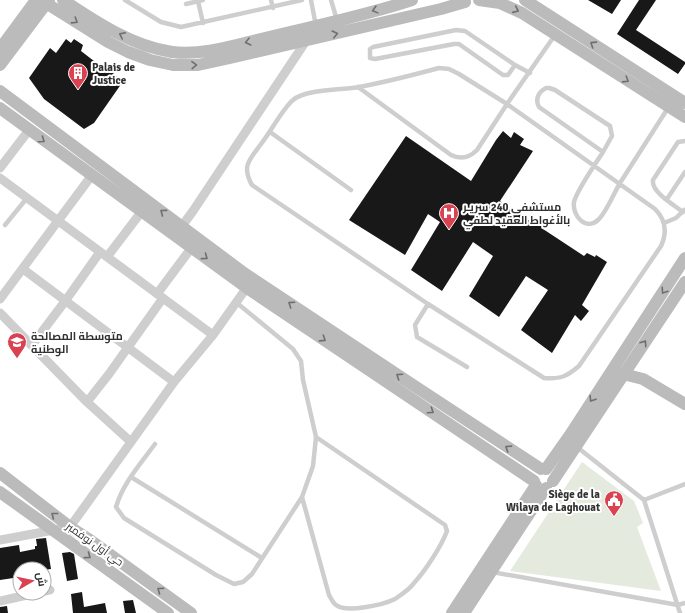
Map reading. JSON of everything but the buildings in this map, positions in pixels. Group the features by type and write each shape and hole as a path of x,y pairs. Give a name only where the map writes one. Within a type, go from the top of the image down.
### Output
{"street":[{"path":"63,0 94,20 133,40 153,48 174,52 196,52 225,47 316,26 412,0"},
{"path":"479,0 500,3 522,13 685,117"},
{"path":"525,0 680,99"},
{"path":"43,1 108,42 128,52 150,60 173,65 198,65 441,9 465,1"},
{"path":"0,49 43,1"},
{"path":"0,66 43,1"},
{"path":"182,226 306,41"},
{"path":"0,91 182,226 250,283 542,484"},
{"path":"0,108 192,247 416,387 543,469 552,473 542,484"},
{"path":"0,168 29,130"},
{"path":"0,299 92,175"},
{"path":"0,178 103,255 213,334"},
{"path":"32,345 66,300 142,211"},
{"path":"87,402 128,347 192,247"},
{"path":"542,484 534,475 543,469 570,435 685,258"},
{"path":"23,269 174,382"},
{"path":"464,613 488,569 542,484 576,446 685,282"},
{"path":"0,540 70,527 174,382 237,303 250,283"},
{"path":"0,313 87,402 131,442"},
{"path":"631,363 634,370 643,379 685,404"},
{"path":"623,374 643,379"},
{"name":"حي أول نوفمبر","path":"0,473 70,527 191,613"},
{"name":"حي أول نوفمبر","path":"0,492 168,613"},
{"path":"452,613 488,569"},
{"path":"0,601 12,598"}],"lane":[{"path":"125,0 155,19 173,26 181,27 272,8 302,0"},
{"path":"186,4 200,0 203,23"},
{"path":"271,0 272,8"},
{"path":"311,0 316,26"},
{"path":"332,0 337,20"},
{"path":"515,64 508,75 503,75 459,44 375,59 370,58 369,52 373,47 456,30 464,30 515,64 530,72"},
{"path":"358,87 456,158 466,158 477,150 506,104 555,35"},
{"path":"440,68 449,69 506,104 659,213 664,223 665,235 663,241 579,366 569,374 558,378 544,378 428,304 252,185 247,177 246,169 250,159 293,99 302,94 358,87 440,68"},
{"path":"603,152 538,108 537,100 543,90 552,88 610,126 612,136 603,152 594,166 575,200 574,210 578,218 582,222 591,223 600,218 668,107 680,99"},
{"path":"270,132 351,190"},
{"path":"664,223 676,218 684,211 655,190 652,184 653,180 678,142 685,141"},
{"path":"667,199 685,172"},
{"path":"5,225 27,198"},
{"path":"155,444 131,477 119,498 116,507 124,518 216,576 234,584 243,582 252,574 302,497 313,466 316,437 302,380 301,361 294,349 237,303"},
{"path":"428,304 415,326 417,337 467,367"},
{"path":"302,497 329,595 336,606 345,609 366,609 395,599 414,584 445,538 448,531 445,525 316,437"},
{"path":"576,446 644,500 680,613"},
{"path":"131,477 262,558"},
{"path":"644,500 685,484"},
{"path":"488,569 678,605 685,603"}],"shaded area":[{"path":"582,462 634,501 643,523 637,527 661,591 510,571"}],"place":[{"name":"Palais de Justice","path":"78,90"},
{"name":"مستشفى 240 سريـر بالأغواط العقيد لطفي","path":"449,230"},
{"name":"متوسطة المصالحة الوطنية","path":"17,359"},
{"name":"Siège de la Wilaya de Laghouat","path":"614,517"}]}
